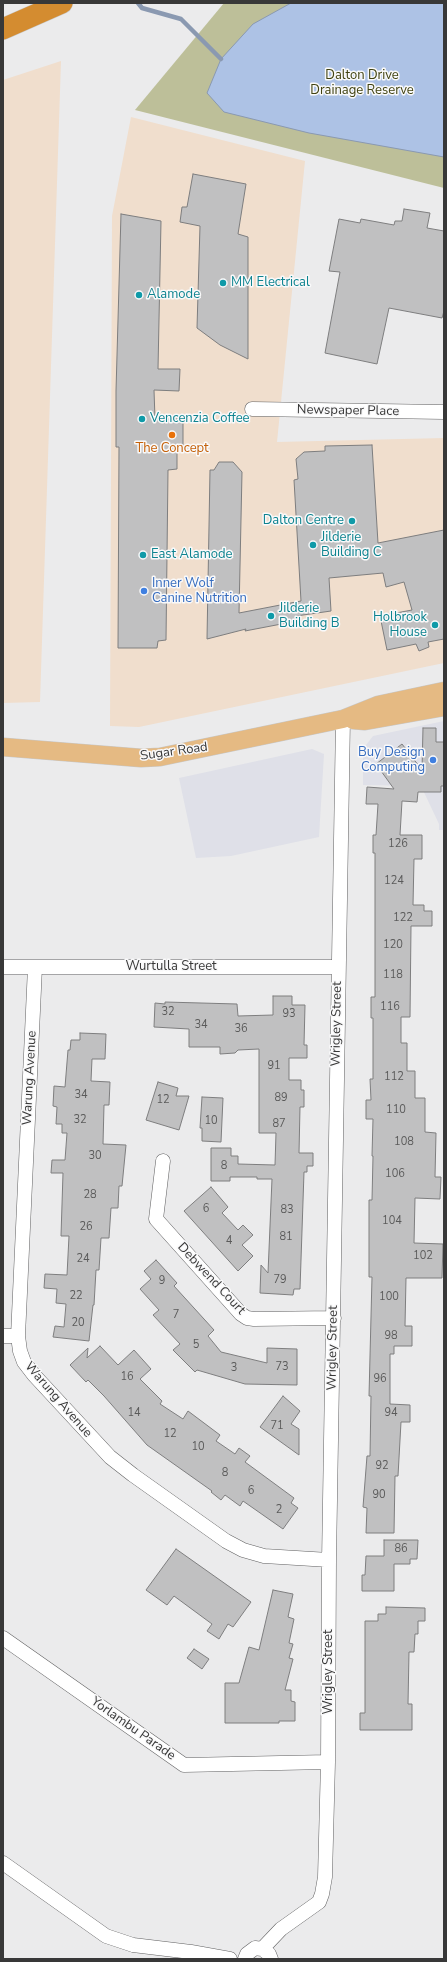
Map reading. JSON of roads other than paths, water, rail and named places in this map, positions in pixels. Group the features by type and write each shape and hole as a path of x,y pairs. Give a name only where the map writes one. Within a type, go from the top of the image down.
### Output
{"highway":[{"path":"3,29 62,3"}],"main road":[{"path":"343,719 378,705 444,691"},
{"path":"343,719 365,721 444,707"},
{"name":"Sugar Road","path":"3,747 141,758 160,756 343,719"}],"street":[{"name":"Newspaper Place","path":"252,409 444,412"},
{"name":"Wrigley Street","path":"266,1954 281,1929 319,1902 325,1877 328,1762 329,1560 343,719"},
{"name":"Wurtulla Street","path":"3,967 338,967"},
{"name":"Warung Avenue","path":"35,967 18,1336 20,1351 24,1362 94,1441 133,1475 226,1540 244,1550 264,1556 329,1560"},
{"name":"Debwend Court","path":"163,1161 156,1219 240,1314 247,1318 254,1319 334,1318"},
{"path":"3,1336 18,1336"},
{"name":"Yorlambu Parade","path":"3,1638 184,1765 328,1762"},
{"path":"3,1863 106,1936 133,1945 191,1952 230,1959"},
{"path":"245,1959 247,1954 255,1948 266,1954"}],"water":[{"name":"Dalton Drive Drainage Reserve","path":"291,3 444,3 444,157 309,133 224,112 207,93 221,59 253,24"}],"waterway":[{"path":"138,3 142,8 181,19 221,59"}],"place":[{"name":"MM Electrical","path":"223,283"},
{"name":"Alamode","path":"139,295"},
{"name":"Vencenzia Coffee","path":"142,419"},
{"name":"The Concept","path":"172,435"},
{"name":"Dalton Centre","path":"352,521"},
{"name":"Jilderie Building C","path":"313,545"},
{"name":"East Alamode","path":"143,555"},
{"name":"Inner Wolf Canine Nutrition","path":"144,591"},
{"name":"Jilderie Building B","path":"271,616"},
{"name":"Holbrook House","path":"435,625"},
{"name":"Buy Design Computing","path":"433,760"}]}
